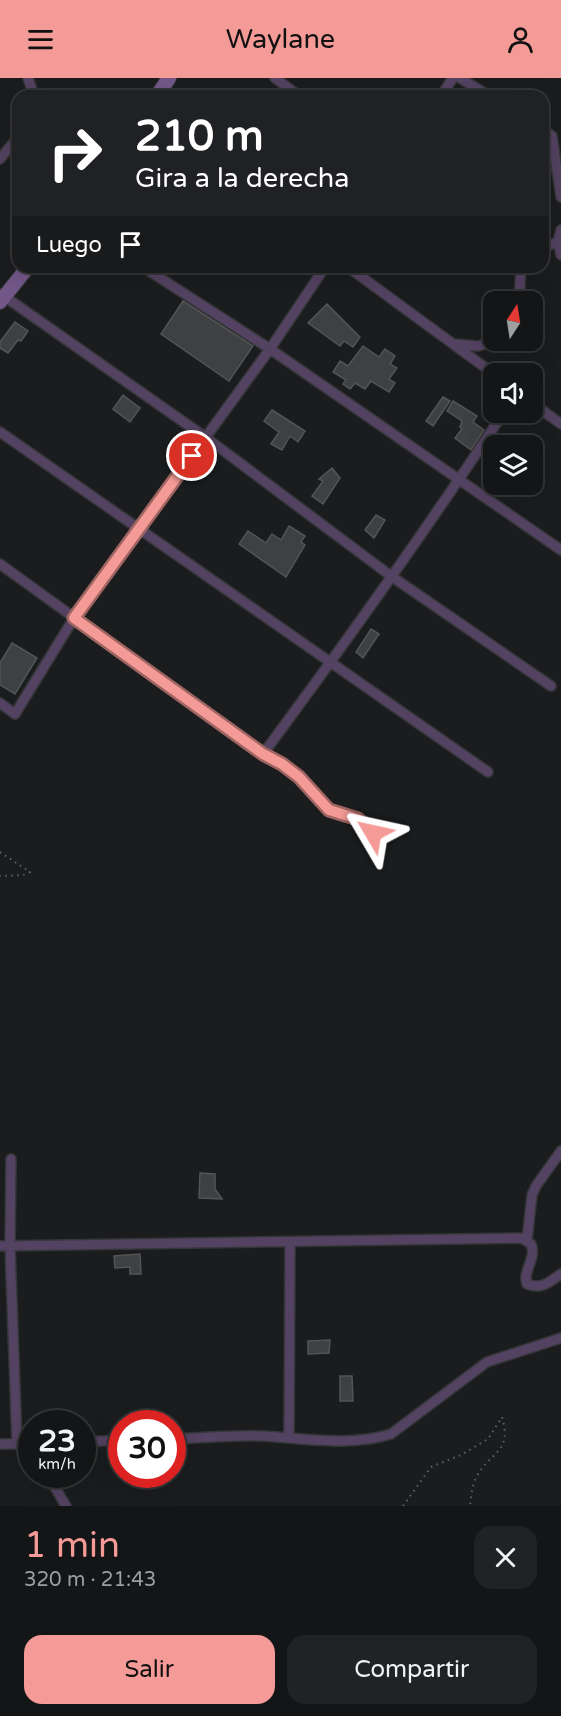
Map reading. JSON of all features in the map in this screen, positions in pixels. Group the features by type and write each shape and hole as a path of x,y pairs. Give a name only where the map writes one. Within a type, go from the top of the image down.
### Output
{"street":[{"path":"275,78 291,90"},
{"path":"460,78 479,90"},
{"path":"549,134 552,136 561,197"},
{"path":"0,159 12,144"},
{"path":"561,230 559,240 561,255"},
{"path":"23,273 2,297 205,437 391,576 551,686"},
{"path":"152,273 270,349 561,549"},
{"path":"0,703 15,714 74,618 270,349 321,273"},
{"path":"356,273 483,366"},
{"path":"520,291 521,273"},
{"path":"453,344 483,345"},
{"path":"543,411 561,424"},
{"path":"263,754 330,663 497,423"},
{"path":"0,432 488,772"},
{"path":"0,564 263,754 282,764 299,777 329,810 358,819 373,833"},
{"path":"527,1240 532,1195 561,1151"},
{"path":"0,1444 17,1444 5,1246 11,1159"},
{"path":"5,1246 522,1238 531,1244 534,1254 525,1278 527,1284 536,1287 543,1286 561,1274"},
{"path":"289,1438 290,1242"},
{"path":"186,1439 258,1436 355,1441 391,1434 487,1362 561,1338"},
{"path":"55,1488 66,1506"}],"path":[{"path":"0,852 30,872 23,875 0,876"},
{"path":"403,1506 431,1467 461,1455 488,1439 502,1417 507,1432 500,1451 476,1478 470,1506"}],"building":[{"path":"183,301 253,346 229,381 161,334"},
{"path":"327,304 360,337 353,347 344,341 340,346 308,323"},
{"path":"15,322 28,331 8,353 0,348 0,342"},
{"path":"363,346 379,357 385,349 395,356 390,364 397,368 389,379 395,383 389,392 371,381 365,389 355,383 350,389 343,384 346,380 333,372 340,361 348,366"},
{"path":"123,395 140,408 130,422 113,409"},
{"path":"443,397 450,401 433,426 426,421"},
{"path":"453,401 477,416 473,422 484,430 471,450 455,438 462,429 460,427 462,421 447,411"},
{"path":"272,410 305,431 298,442 290,436 282,450 271,444 279,432 264,421"},
{"path":"332,468 340,478 323,504 312,496 323,481 319,479"},
{"path":"376,515 385,520 374,538 365,530"},
{"path":"289,526 305,536 301,542 305,545 286,577 239,544 248,531 266,543 272,534 281,540"},
{"path":"371,629 379,634 363,658 356,652"},
{"path":"12,643 37,658 15,694 0,685 0,663"},
{"path":"200,1173 215,1174 215,1189 222,1199 199,1198"},
{"path":"140,1254 141,1274 130,1274 130,1267 115,1268 114,1256"},
{"path":"330,1340 329,1353 308,1354 308,1341"},
{"path":"340,1376 352,1376 353,1401 340,1401"}],"route":[{"path":"192,456 74,618 263,754 282,764 299,777 329,810 358,819 373,833"}]}
